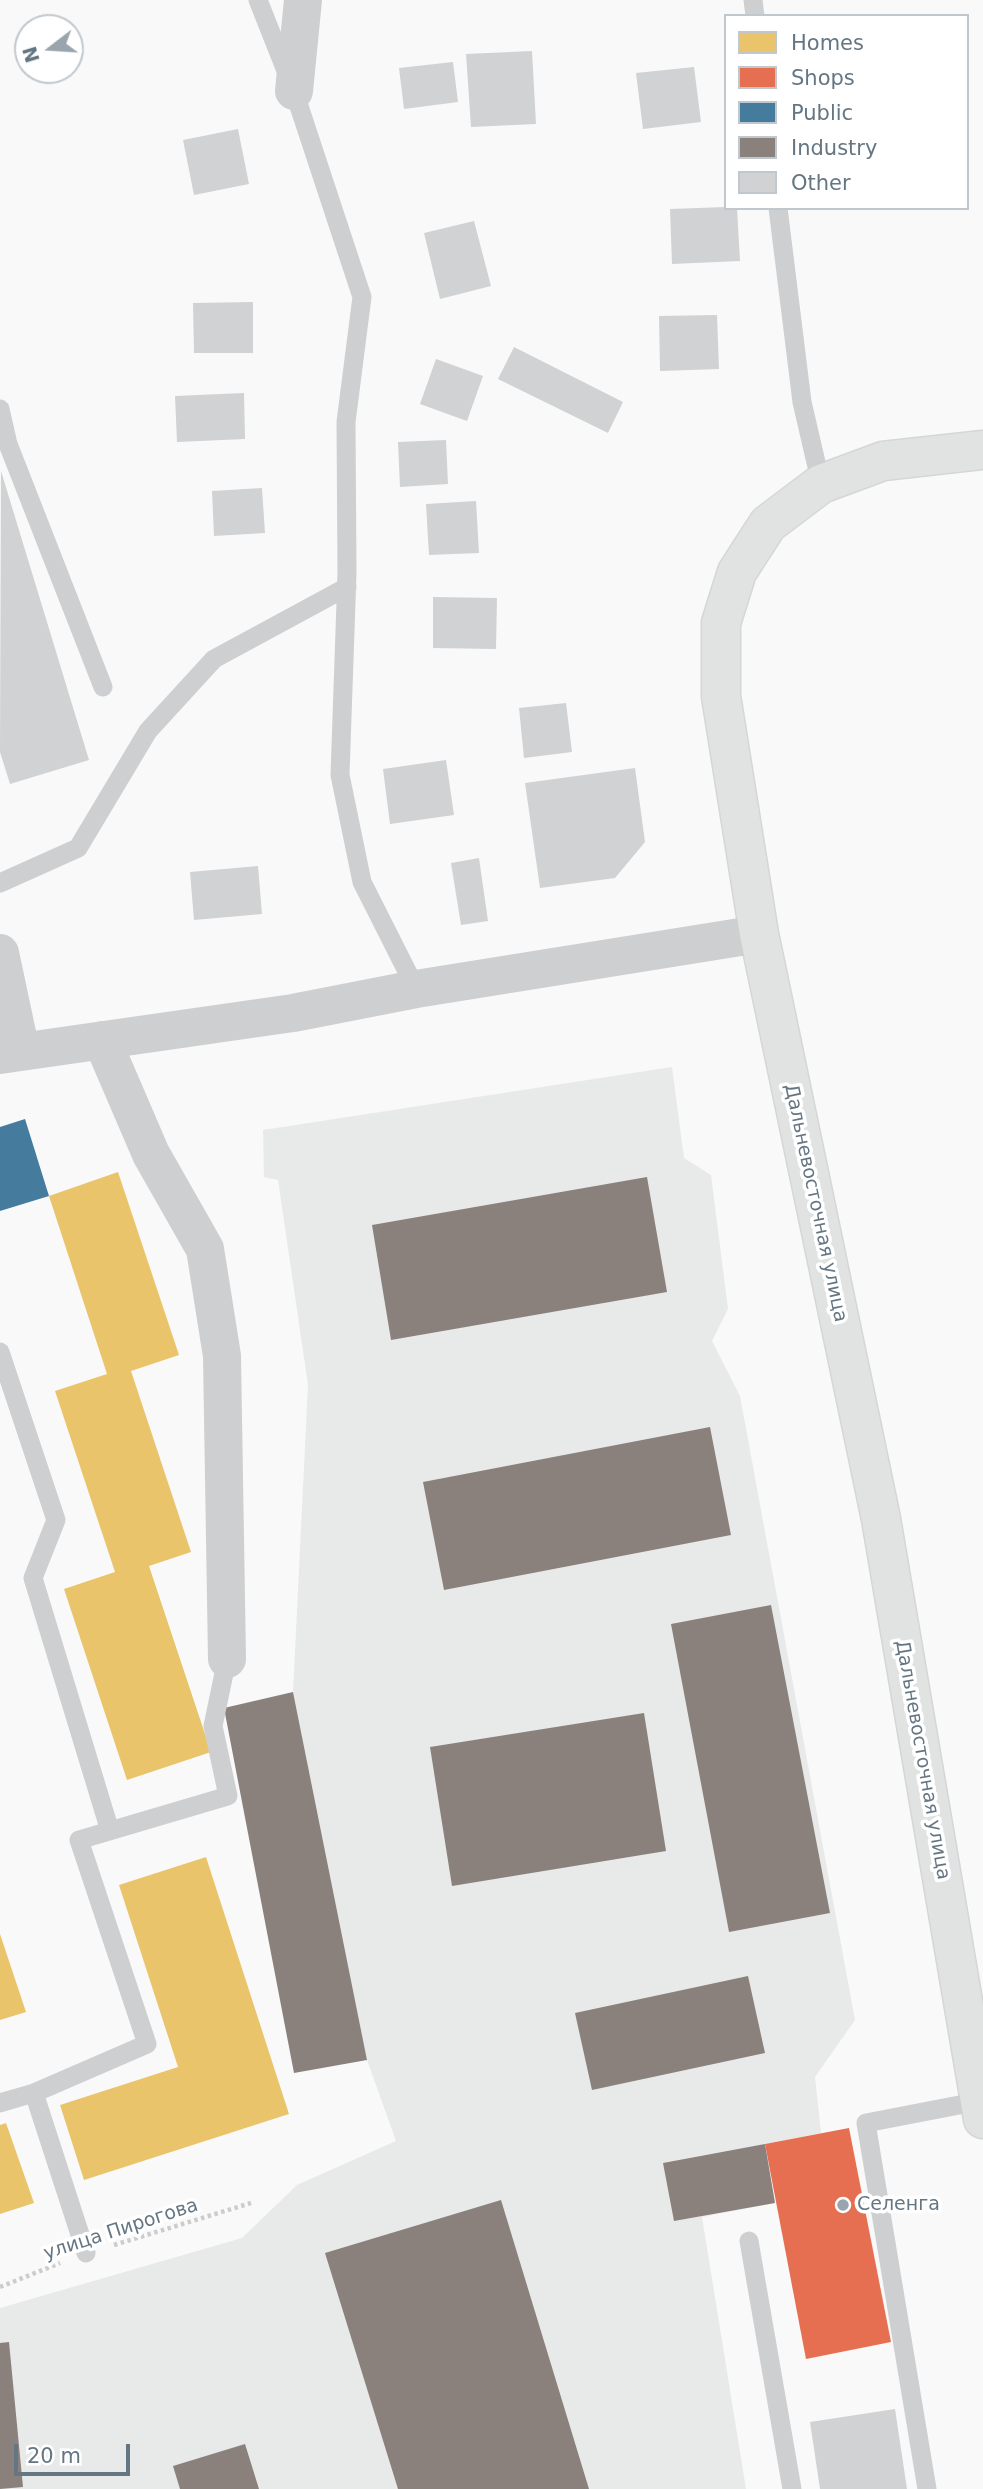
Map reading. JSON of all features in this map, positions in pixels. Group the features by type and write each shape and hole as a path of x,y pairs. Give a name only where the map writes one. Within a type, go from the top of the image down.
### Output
{"street":[{"path":"294,91 303,0"},
{"name":"Дальневосточная улица","path":"981,2110 881,1519 760,934 721,696 721,623 737,572 768,524 821,484 883,461 983,450"},
{"path":"0,953 10,1053 293,1013 416,989 760,934"},
{"path":"102,1040 151,1154 205,1248 222,1356 227,1659"}],"lane":[{"path":"258,0 294,91 362,297 346,422 347,587 340,775 362,882 416,989"},
{"path":"778,210 802,402 821,484"},
{"path":"0,409 8,444 103,687"},
{"path":"0,883 78,848 148,732 214,659 347,587"},
{"path":"0,1352 56,1520 33,1578 110,1831"},
{"path":"0,2103 34,2093 147,2044 79,1840 228,1796 213,1726 227,1659"},
{"path":"34,2093 86,2253"},
{"path":"927,2489 866,2123 981,2110"},
{"path":"749,2241 792,2489"}],"path":[{"name":"улица Пирогова","path":"0,2287 86,2253 251,2203"}],"shaded area":[{"path":"672,1067 684,1158 711,1175 728,1309 712,1341 740,1396 855,2020 815,2077 821,2133 765,2144 775,2203 702,2217 746,2489 0,2489 0,2308 242,2238 297,2185 396,2141 367,2060 293,1692 308,1385 278,1180 264,1177 263,1130"}],"building: Homes":[{"path":"118,1172 179,1355 131,1371 191,1552 149,1566 211,1752 127,1780 64,1589 115,1572 55,1391 107,1374 49,1196"},
{"path":"206,1857 289,2114 84,2180 60,2105 178,2067 119,1885"},
{"path":"0,1934 26,2012 0,2020"},
{"path":"6,2123 34,2203 0,2214 0,2125"}],"building: Shops":[{"path":"849,2128 891,2342 806,2359 765,2144"}],"building: Public":[{"path":"25,1119 49,1196 0,1211 0,1127"}],"building: Industry":[{"path":"647,1177 667,1292 391,1340 372,1225"},
{"path":"710,1427 731,1535 444,1590 423,1482"},
{"path":"771,1605 830,1913 729,1932 671,1624"},
{"path":"293,1692 367,2060 294,2073 224,1708"},
{"path":"644,1713 666,1851 452,1886 430,1747"},
{"path":"748,1976 765,2053 592,2090 575,2013"},
{"path":"765,2144 775,2203 674,2221 663,2163"},
{"path":"501,2200 589,2489 398,2489 325,2253"},
{"path":"9,2342 23,2487 0,2489 0,2343"},
{"path":"245,2444 259,2489 180,2489 173,2466"}],"building: Other":[{"path":"532,51 536,124 471,127 466,54"},
{"path":"453,62 458,102 404,109 399,68"},
{"path":"694,67 701,122 643,129 636,73"},
{"path":"238,129 249,184 194,195 183,140"},
{"path":"724,207 724,210 737,210 740,261 672,264 670,209"},
{"path":"474,221 491,286 440,299 424,233"},
{"path":"253,302 253,353 194,353 193,303"},
{"path":"717,315 719,369 660,371 659,316"},
{"path":"514,347 623,402 608,433 498,379"},
{"path":"436,359 483,376 467,421 420,404"},
{"path":"244,393 245,439 177,442 175,396"},
{"path":"446,440 448,484 400,487 398,442"},
{"path":"1,471 89,760 10,784 0,752"},
{"path":"262,488 265,533 214,536 212,491"},
{"path":"476,501 479,553 429,555 426,504"},
{"path":"433,597 497,598 496,649 433,648"},
{"path":"566,703 572,752 524,758 519,708"},
{"path":"446,760 454,815 390,824 383,769"},
{"path":"635,768 645,842 615,878 540,888 525,783"},
{"path":"479,858 488,921 461,925 451,863"},
{"path":"258,866 262,914 194,920 190,872"},
{"path":"895,2409 907,2489 820,2489 810,2422"}],"place":[{"name":"Селенга","path":"843,2205"}]}
